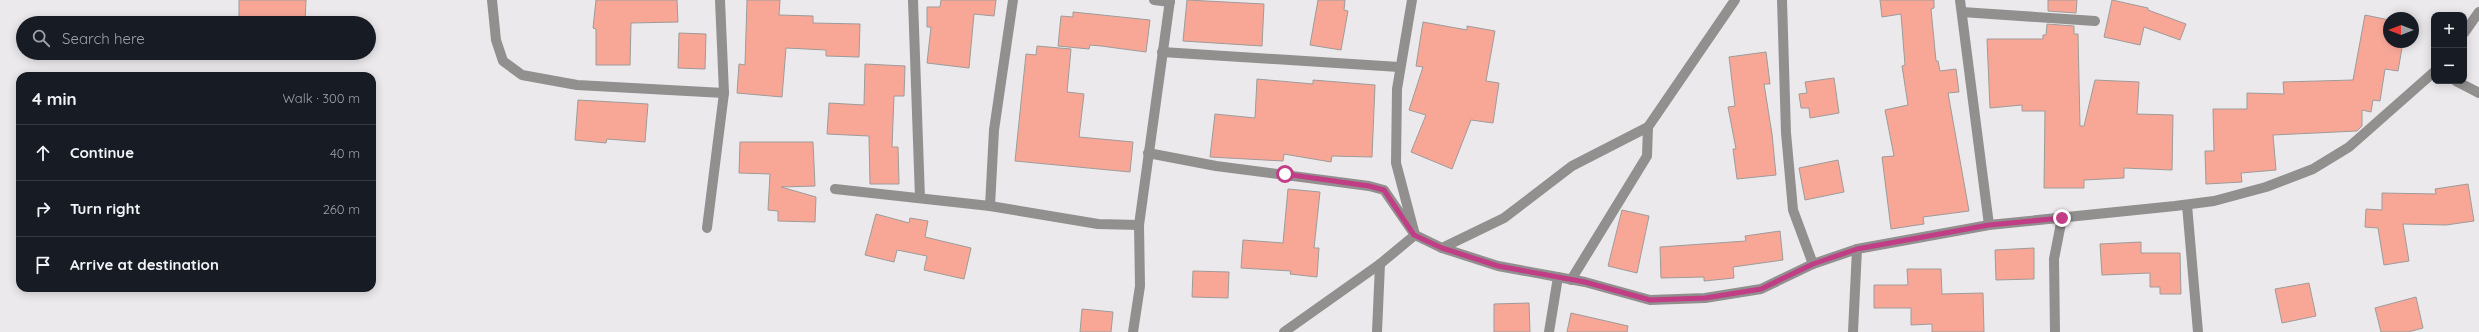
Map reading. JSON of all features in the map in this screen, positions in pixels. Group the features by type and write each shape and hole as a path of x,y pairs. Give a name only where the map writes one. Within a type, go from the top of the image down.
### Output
{"street":[{"path":"492,0 496,40 503,61 522,74 576,85 724,93"},
{"path":"707,228 724,93 720,0"},
{"path":"913,0 920,198"},
{"path":"990,206 994,130 1013,0"},
{"path":"1133,332 1140,286 1139,224 1170,1 1154,0"},
{"path":"1412,0 1399,67 1397,89 1396,163 1414,235"},
{"path":"1442,248 1504,218 1572,166 1648,127 1735,0"},
{"path":"1782,0 1786,133 1792,210 1813,264"},
{"path":"1960,0 1989,225"},
{"path":"1962,12 2095,21"},
{"path":"2467,29 2479,12"},
{"path":"1162,52 1399,67"},
{"path":"1148,153 1216,166 1384,190 1414,235 1442,248 1498,266 1558,277 1650,300 1705,298 1761,289 1813,264 1857,249 1989,225 2214,201 2266,187 2313,169 2349,147 2431,75"},
{"path":"2462,84 2479,93"},
{"path":"1570,280 1647,156 1648,127"},
{"path":"835,189 990,206 1098,224 1139,224"},
{"path":"2187,205 2198,332"},
{"path":"2055,332 2054,259 2062,218"},
{"path":"1284,332 1380,264 1414,235"},
{"path":"1854,332 1857,249"},
{"path":"1377,332 1380,264"},
{"path":"1549,332 1558,277"}],"building":[{"path":"239,0 306,0 305,16 239,16"},
{"path":"596,0 677,0 678,22 631,23 630,65 596,65 596,29 593,28"},
{"path":"747,0 780,0 779,15 813,16 813,23 860,24 859,57 826,56 826,50 786,48 782,97 737,93 739,64 745,65"},
{"path":"941,0 996,0 994,16 974,14 969,68 927,63 931,27 927,27 927,7 940,7"},
{"path":"1187,0 1264,4 1262,46 1183,41"},
{"path":"1318,0 1345,0 1344,10 1348,11 1341,50 1310,45"},
{"path":"1880,0 1934,0 1934,8 1931,9 1936,61 1938,61 1940,71 1956,69 1959,92 1948,93 1969,211 1923,217 1924,224 1891,229 1882,157 1894,156 1885,110 1908,105 1902,66 1905,65 1901,14 1882,17"},
{"path":"2048,0 2077,0 2076,13 2048,11"},
{"path":"2112,0 2148,8 2148,10 2186,24 2180,40 2144,27 2140,45 2104,37"},
{"path":"1073,12 1150,20 1146,52 1090,45 1089,49 1058,46 1061,16 1073,17"},
{"path":"2365,15 2383,19 2383,48 2402,48 2398,71 2385,69 2380,101 2373,100 2371,112 2362,110 2362,126 2357,131 2273,135 2276,170 2241,173 2242,182 2206,184 2205,151 2214,151 2213,109 2247,109 2247,93 2284,94 2283,82 2353,80"},
{"path":"1423,22 1467,30 1467,26 1495,31 1486,81 1499,83 1493,123 1471,120 1452,169 1411,152 1426,115 1409,110 1423,67 1416,66"},
{"path":"2047,24 2074,26 2074,34 2078,34 2080,126 2084,126 2095,80 2139,82 2137,114 2173,115 2172,170 2124,168 2124,178 2084,180 2084,188 2044,188 2045,111 2022,111 2022,105 1990,108 1987,39 2043,39 2043,35 2046,35"},
{"path":"679,33 706,34 705,69 678,68"},
{"path":"1037,46 1071,49 1067,92 1084,94 1079,137 1133,142 1130,172 1015,161 1026,54 1036,55"},
{"path":"1766,52 1770,84 1764,84 1772,134 1776,175 1737,179 1733,149 1736,149 1728,107 1735,106 1729,57"},
{"path":"865,64 905,66 904,96 894,96 892,147 898,147 899,184 870,184 869,136 827,134 829,103 864,105"},
{"path":"1834,78 1839,113 1810,118 1809,108 1801,108 1799,94 1807,93 1805,82"},
{"path":"1257,79 1313,84 1313,80 1375,85 1372,157 1332,156 1331,162 1284,154 1283,161 1210,157 1215,114 1255,118"},
{"path":"578,100 648,104 645,142 607,139 606,143 575,140"},
{"path":"740,142 813,142 815,186 781,187 816,197 815,222 778,221 778,211 768,210 770,174 739,173"},
{"path":"1838,160 1844,192 1805,200 1799,168"},
{"path":"2468,184 2474,221 2446,225 2403,224 2409,261 2384,265 2378,228 2365,227 2366,209 2382,210 2382,193 2436,194 2435,189"},
{"path":"1288,189 1320,192 1314,248 1319,248 1317,277 1290,274 1291,271 1241,268 1243,240 1283,243"},
{"path":"1622,210 1649,216 1637,273 1608,266"},
{"path":"876,214 909,223 910,218 928,221 925,237 971,248 964,279 924,270 927,256 897,250 894,262 865,255"},
{"path":"1780,231 1783,260 1733,267 1734,278 1704,281 1704,277 1661,278 1660,247 1746,241 1745,236"},
{"path":"2141,242 2141,253 2180,253 2181,294 2160,294 2160,287 2150,287 2150,273 2102,275 2100,244"},
{"path":"2034,248 2034,279 1996,280 1995,250"},
{"path":"1907,269 1941,269 1942,294 1983,293 1984,332 1932,332 1932,324 1911,325 1911,308 1874,308 1874,285 1908,285"},
{"path":"1193,271 1229,272 1228,298 1192,297"},
{"path":"2309,283 2316,316 2282,323 2275,289"},
{"path":"2416,297 2423,328 2408,332 2381,332 2375,308"},
{"path":"1529,303 1530,332 1494,332 1494,304"},
{"path":"1082,309 1113,312 1111,332 1080,332"},
{"path":"1571,313 1628,326 1627,332 1567,332"}],"route":[{"path":"1285,174 1369,186 1384,190 1414,235 1442,248 1498,266 1585,282 1650,300 1705,298 1761,289 1813,264 1857,249 1989,225 2062,218"}]}
